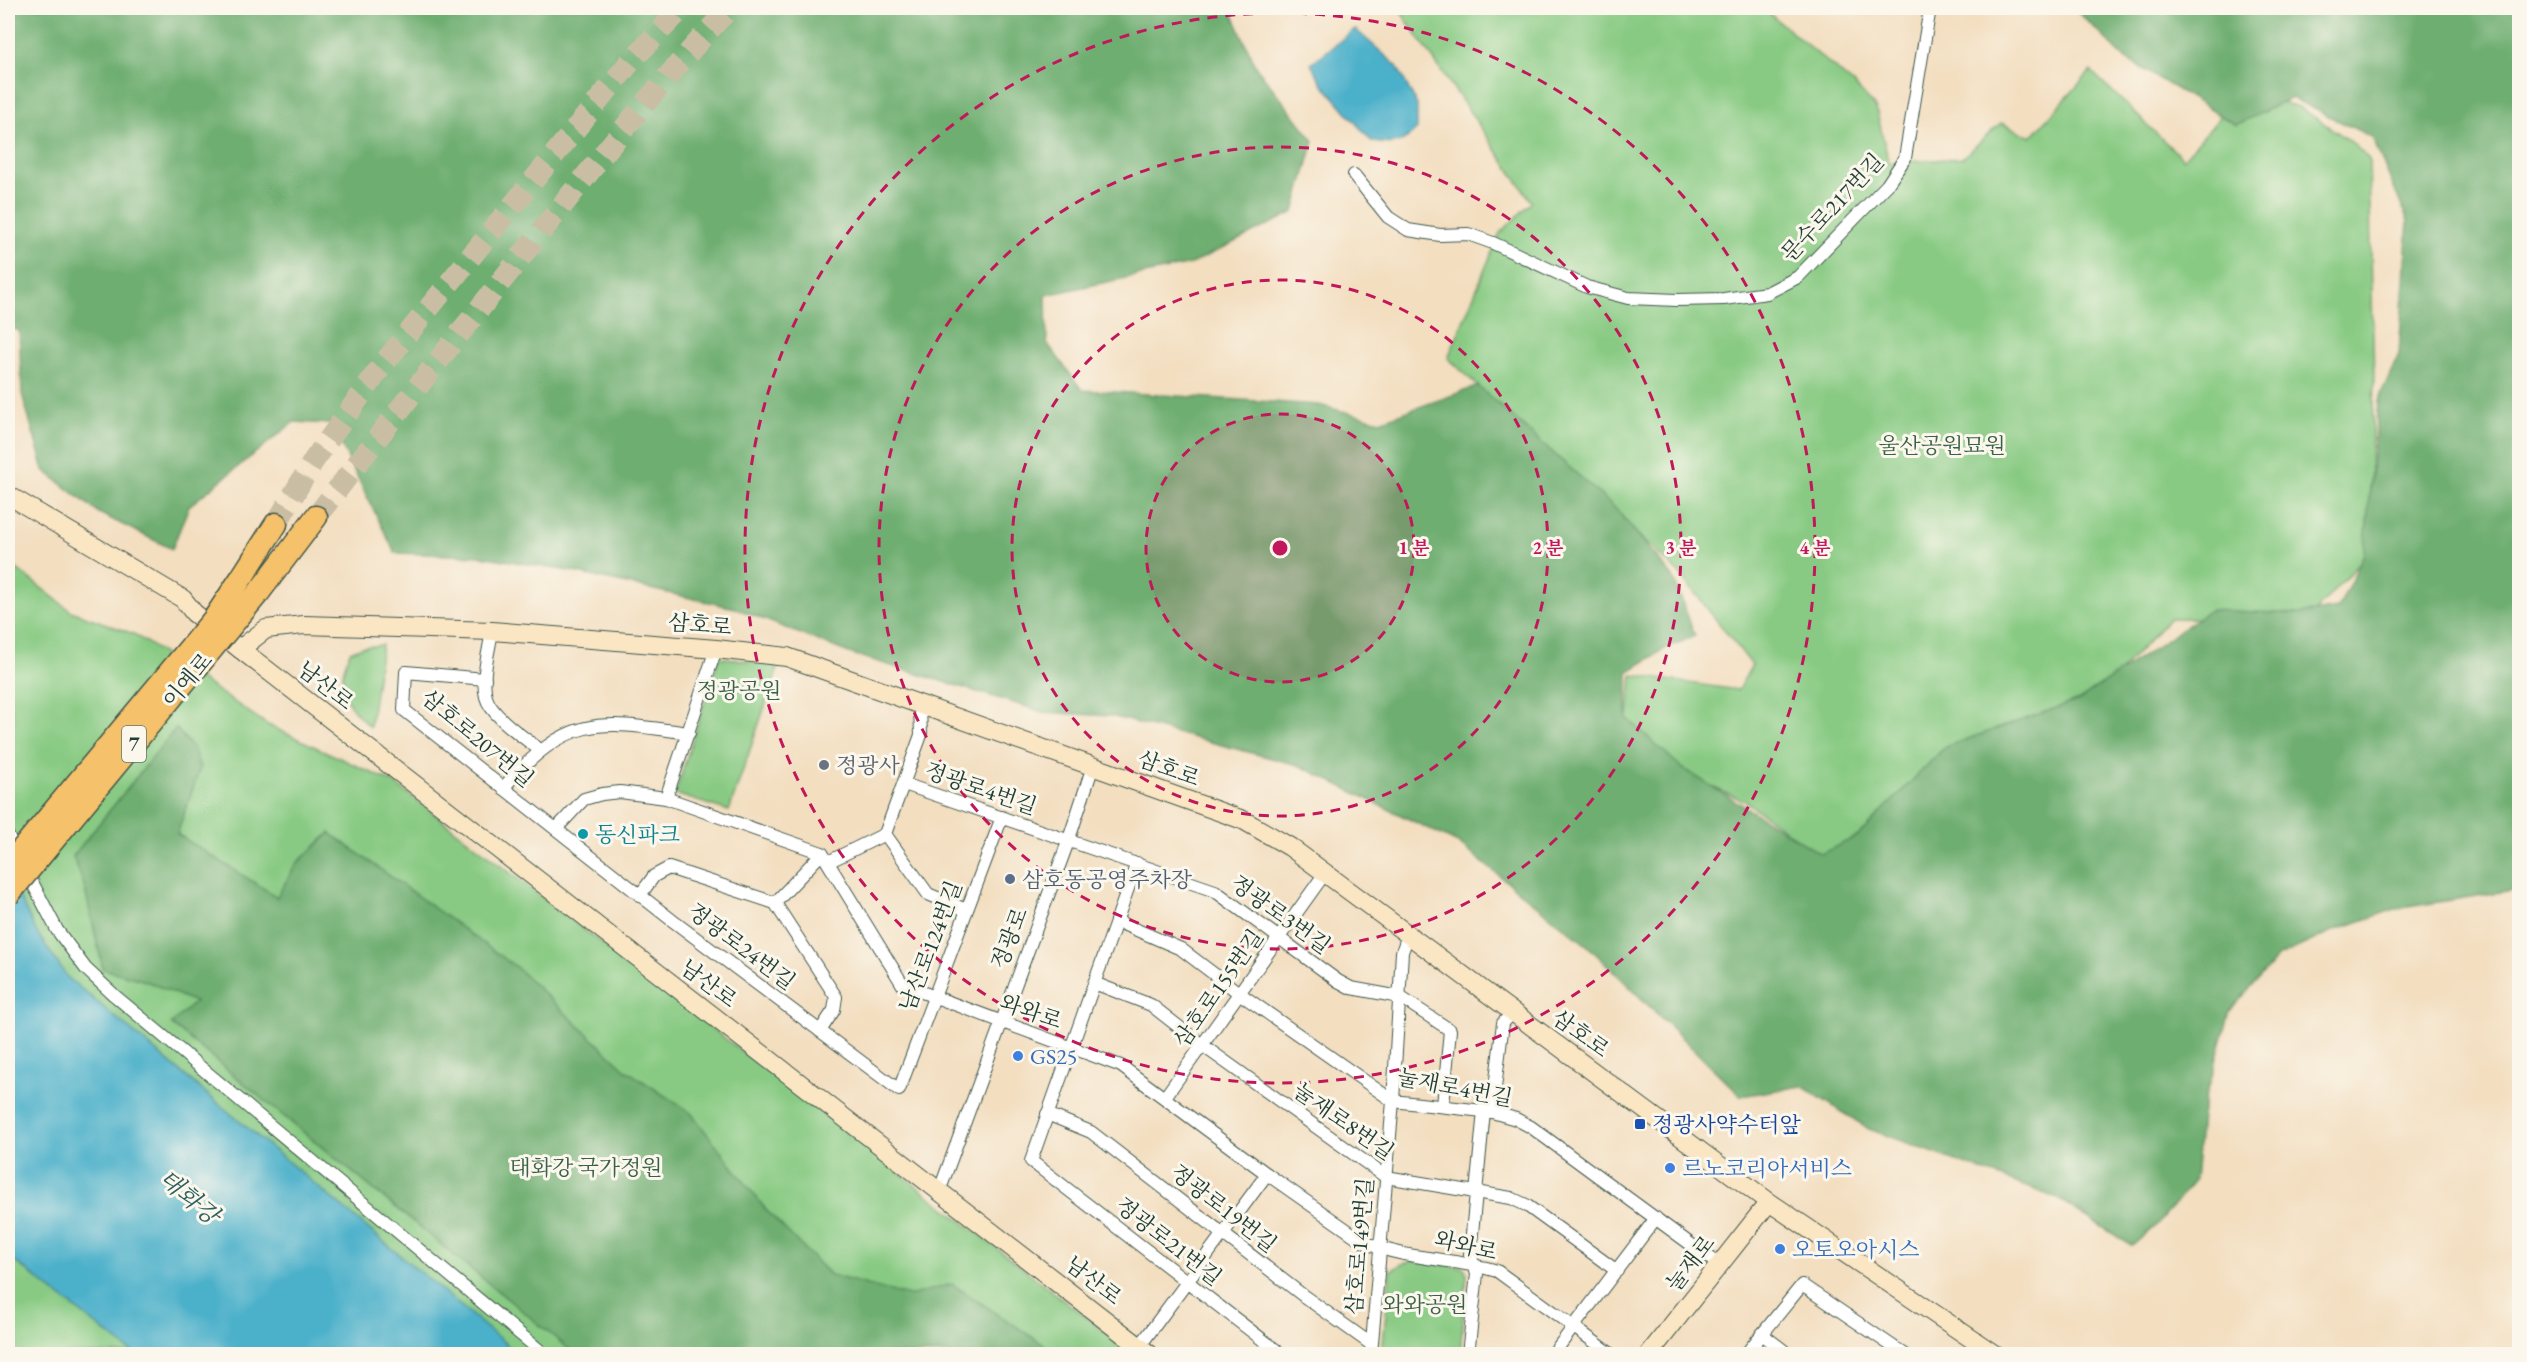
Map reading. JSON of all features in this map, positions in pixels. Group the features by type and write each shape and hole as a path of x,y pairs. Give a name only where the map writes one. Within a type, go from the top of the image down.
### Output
{"highway":[{"name":"이예로","path":"8,895 259,592 316,517"},
{"name":"이예로","path":"8,866 214,619 276,524"}],"main road":[{"path":"8,495 183,599 194,613 240,649"},
{"path":"8,505 59,538 182,610 194,613"},
{"name":"삼호로","path":"240,649 266,629 304,625 492,631 787,657 1243,820 1290,847 1768,1202 1994,1354"},
{"name":"남산로","path":"240,649 1144,1351"},
{"name":"눌재로","path":"1649,1354 1768,1202"}],"street":[{"name":"문수로217번길","path":"1354,175 1388,217 1408,230 1440,235 1468,234 1493,243 1587,287 1628,298 1724,299 1767,292 1798,277 1887,185 1905,158 1930,8"},
{"name":"삼호로207번길","path":"492,631 485,679 486,697 490,706 540,750"},
{"path":"666,798 716,649"},
{"name":"삼호로207번길","path":"485,679 406,672 404,710 556,829"},
{"path":"904,784 921,735 920,705"},
{"path":"503,788 540,750 568,732 595,724 630,725 689,733"},
{"name":"정광로","path":"939,1192 1069,839 1093,766"},
{"name":"정광로4번길","path":"885,834 904,784 1069,839"},
{"path":"556,829 584,799 621,792 666,798 825,858"},
{"name":"남산로124번길","path":"899,1090 1002,817"},
{"name":"정광로24번길","path":"556,829 899,1090"},
{"path":"775,903 825,858 885,834 928,894 966,910"},
{"path":"8,836 57,930 86,969 114,995 544,1354"},
{"name":"정광로3번길","path":"1069,839 1215,891 1278,939 1351,988 1400,997"},
{"name":"와와로","path":"825,858 903,985 1000,1023 1121,1066 1166,1097 1267,1174 1364,1242 1380,1249 1475,1264 1503,1275 1611,1354"},
{"path":"1047,1114 1137,863"},
{"name":"정광로24번길","path":"640,895 654,876 669,868 775,903 836,997 834,1010 820,1031"},
{"name":"삼호로155번길","path":"1166,1097 1325,873"},
{"name":"눌재로4번길","path":"1116,921 1181,949 1239,993 1393,1101 1488,1112 1516,1119 1531,1127 1719,1264"},
{"name":"삼호로149번길","path":"1371,1349 1393,1101 1402,952 1407,935"},
{"name":"눌재로8번길","path":"1094,983 1151,1005 1386,1177 1511,1198 1526,1205 1617,1271"},
{"path":"1400,997 1450,1030 1443,1106"},
{"path":"1468,1354 1477,1274 1470,1254 1477,1191 1503,1023 1512,1012"},
{"name":"정광로21번길","path":"1047,1114 1030,1161 1281,1354"},
{"name":"정광로19번길","path":"1047,1114 1091,1132 1371,1349"},
{"path":"1144,1351 1187,1282 1267,1174"},
{"path":"1553,1354 1656,1218"},
{"path":"1746,1354 1802,1284 1904,1354"},
{"path":"1762,1334 1788,1354"}],"green space":[{"path":"8,8 1230,8 1256,67 1314,141 1294,212 1191,264 1046,295 1047,343 1082,390 1319,405 1380,421 1478,386 1616,509 1673,577 1695,636 1666,648 1628,672 1627,718 1682,768 1821,854 1858,836 1945,747 2079,700 2210,610 2300,614 2338,608 2364,554 2378,401 2399,354 2408,221 2372,137 2292,98 2236,125 2126,59 2074,8 2519,8 2519,889 2395,909 2335,930 2277,957 2230,1011 2201,1115 2195,1179 2161,1221 2132,1246 2057,1198 1869,1129 1802,1086 1741,1096 1589,947 1458,843 1298,765 1111,716 1043,712 849,653 735,608 569,571 481,556 395,553 331,424 294,422 189,506 172,549 99,513 44,470 22,394 19,330 8,329"},
{"name":"울산공원묘원","path":"1398,8 1768,8 1771,15 1854,84 1876,108 1889,163 1962,158 2001,123 2031,137 2091,71 2183,159 2242,92 2299,107 2349,140 2369,159 2374,382 2367,555 2308,619 2170,618 2056,739 1830,863 1745,801 1625,750 1632,675 1738,690 1752,665 1679,573 1448,358 1500,233 1532,202"},
{"name":"태화강 국가정원","path":"8,562 71,611 134,634 268,725 394,783 1134,1354 518,1354 67,977 37,933 8,874"},
{"path":"382,645 370,727 348,702 342,685 343,675 350,652 362,647"},
{"name":"정광공원","path":"719,657 779,665 729,811 675,794"},
{"path":"176,728 194,750 200,768 177,834 277,897 297,863 330,833 516,967 626,1070 691,1113 767,1211 830,1275 909,1296 952,1284 1058,1354 575,1354 171,1024 195,1002 146,981 103,969 84,885 73,856"},
{"path":"8,1256 134,1354 8,1354"},
{"name":"와와공원","path":"1414,1261 1464,1267 1467,1274 1460,1354 1382,1354 1390,1271 1402,1264"}],"water":[{"path":"1355,29 1397,66 1417,105 1417,129 1397,143 1372,142 1322,83 1311,64"},
{"name":"태화강","path":"8,874 37,933 67,977 518,1354 134,1354 8,1256"}],"tunnel":[{"path":"276,524 314,460 384,363 631,61 682,8"},
{"path":"316,517 625,128 730,8"}],"place":[{"name":"정광사","path":"824,765"},
{"name":"동신파크","path":"583,834"},
{"name":"삼호동공영주차장","path":"1010,879"},
{"name":"GS25","path":"1018,1056"},
{"name":"정광사약수터앞","path":"1640,1124"},
{"name":"르노코리아서비스","path":"1670,1168"},
{"name":"오토오아시스","path":"1780,1249"}]}
